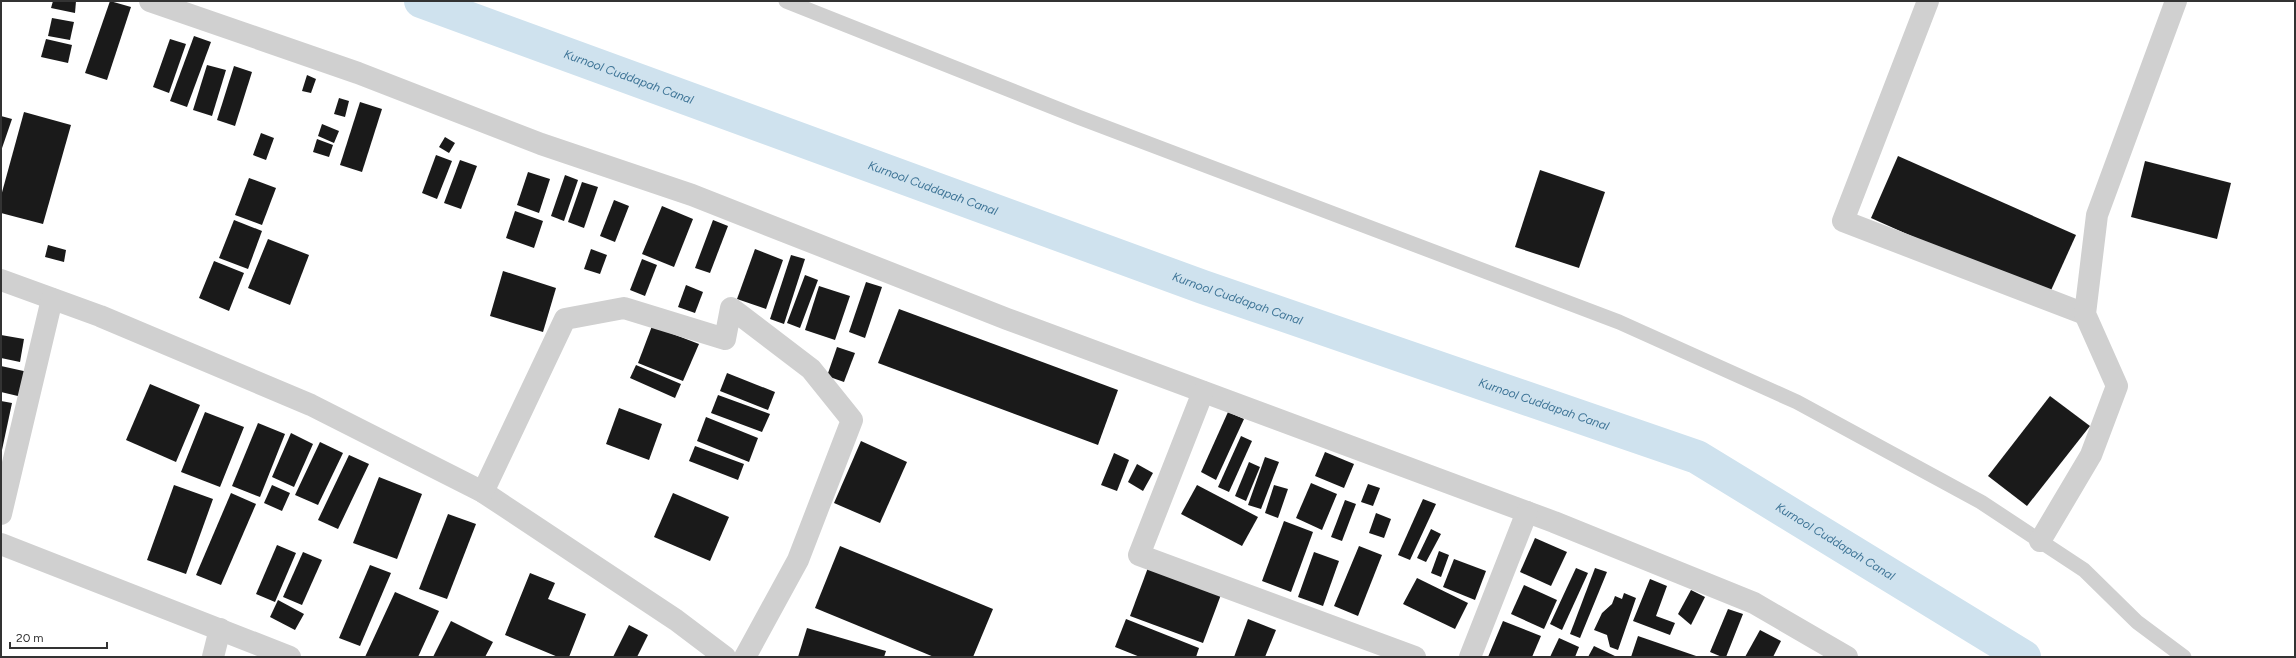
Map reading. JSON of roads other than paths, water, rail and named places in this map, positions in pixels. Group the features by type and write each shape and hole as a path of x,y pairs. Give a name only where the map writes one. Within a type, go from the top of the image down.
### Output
{"street":[{"path":"150,1 358,73 541,144 692,195 1000,316 1527,512 1754,603 1847,657"},
{"path":"1928,1 1843,221 2085,314"},
{"path":"2040,541 2091,455 2117,386 2085,314 2097,216 2176,1"},
{"path":"1,280 100,316 311,405 483,492 676,620 725,657"},
{"path":"2,501 52,299"},
{"path":"483,492 565,319 624,308 725,339 731,308 811,369 852,420 798,560 745,657"},
{"path":"1203,392 1138,555 1415,657"},
{"path":"1470,657 1527,512"},
{"path":"1,544 290,657"},
{"path":"213,657 220,629"}],"lane":[{"path":"786,1 1078,117 1619,322 1797,402 1981,502 2084,570 2137,622 2184,657"}],"waterway":[{"name":"Kurnool Cuddapah Canal","path":"421,1 1203,287 1697,457 2024,657"}]}
